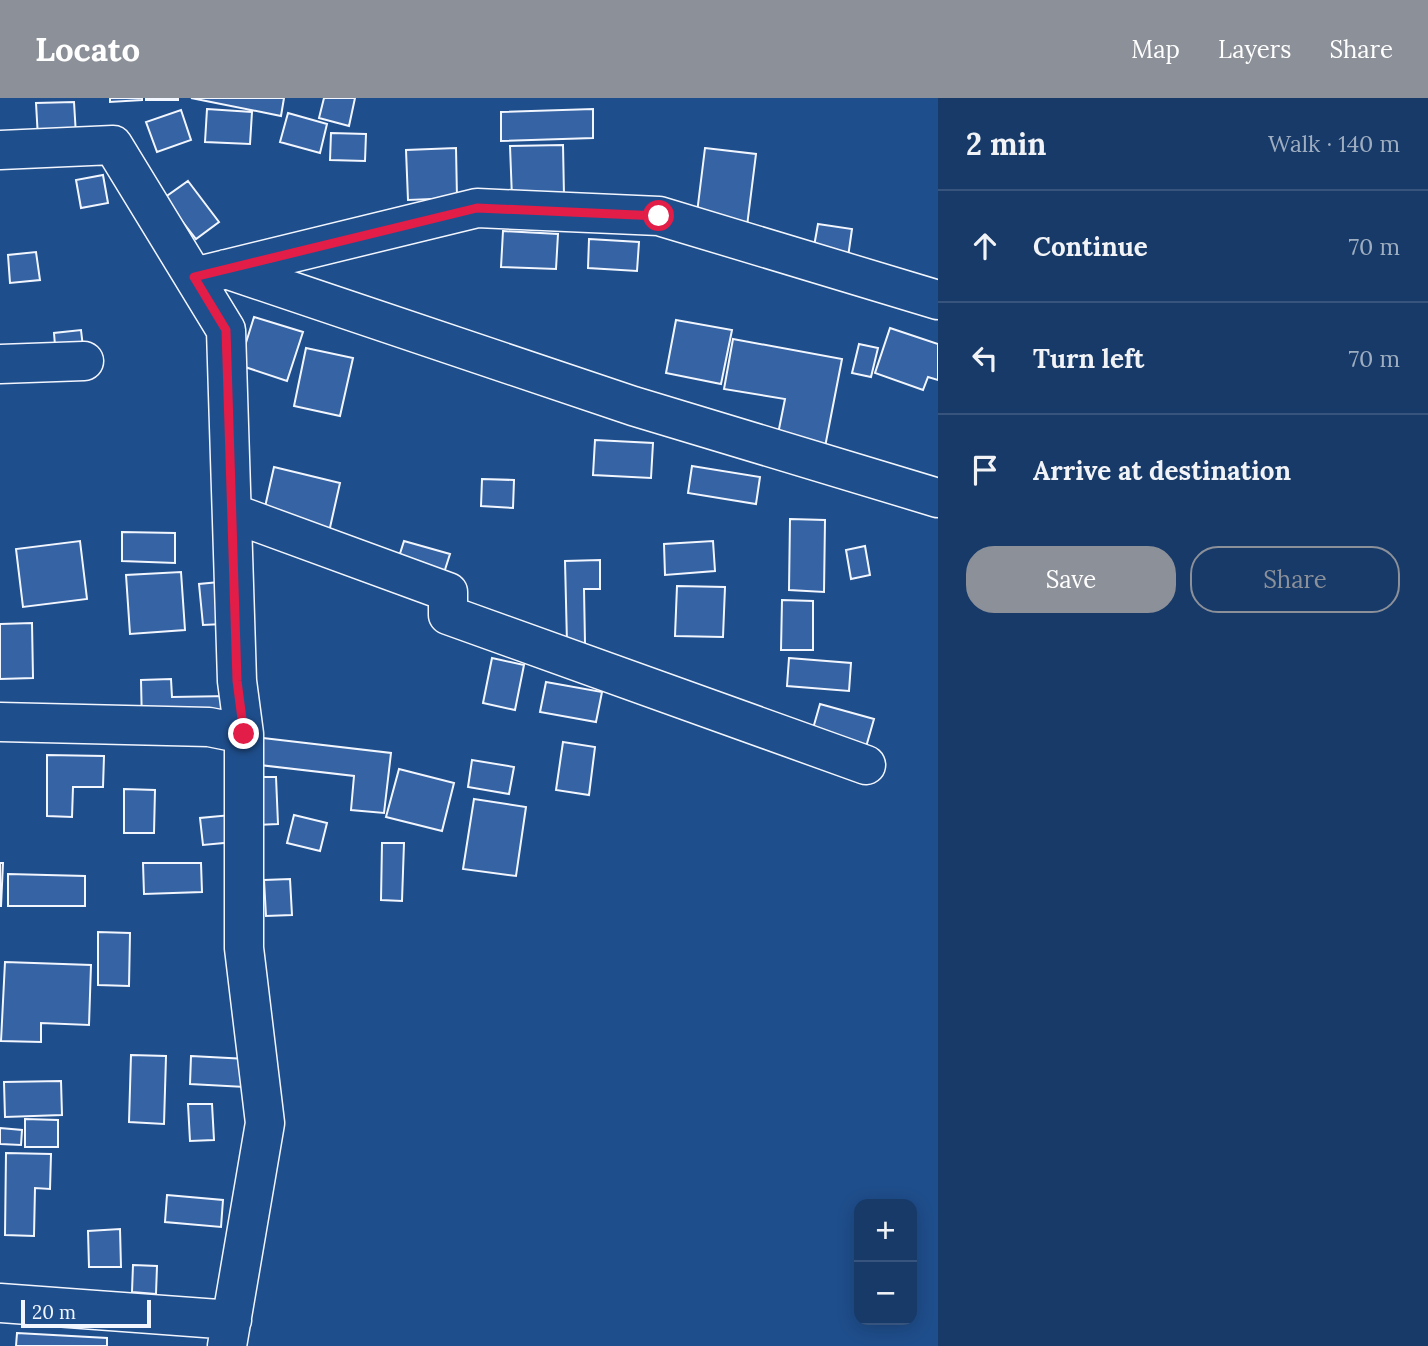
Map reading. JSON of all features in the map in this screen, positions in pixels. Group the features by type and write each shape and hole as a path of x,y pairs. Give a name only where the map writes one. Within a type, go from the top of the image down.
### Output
{"street":[{"path":"0,150 113,145 210,273 226,330 237,681 244,734 244,948 265,1123 230,1333 0,1303"},
{"path":"210,273 477,208 489,208 659,216 938,300"},
{"path":"210,273 633,406 938,498"},
{"path":"0,364 84,361"},
{"path":"232,513 448,592 448,615 866,765"},
{"path":"0,722 209,727 244,734"}],"building":[{"path":"110,98 142,98 142,100 110,102"},
{"path":"178,98 178,100 146,100"},
{"path":"191,98 284,98 281,116"},
{"path":"324,98 355,98 349,126 319,118"},
{"path":"74,102 76,135 38,138 36,103"},
{"path":"207,109 252,112 250,144 205,142"},
{"path":"593,109 593,138 501,141 501,112"},
{"path":"181,110 191,140 157,152 146,122"},
{"path":"288,113 327,124 320,153 280,142"},
{"path":"331,133 366,134 365,161 330,160"},
{"path":"563,145 564,196 512,198 510,146"},
{"path":"456,148 457,198 408,200 406,150"},
{"path":"705,148 756,154 747,226 696,221"},
{"path":"103,175 108,203 81,208 76,180"},
{"path":"188,181 219,222 196,239 164,198"},
{"path":"818,224 852,229 848,257 813,252"},
{"path":"503,231 558,234 556,269 501,267"},
{"path":"589,239 639,242 637,271 588,268"},
{"path":"36,252 40,280 10,283 8,255"},
{"path":"254,317 303,332 287,381 239,365"},
{"path":"676,320 732,330 721,384 666,373"},
{"path":"890,328 938,344 938,380 928,377 923,390 875,373"},
{"path":"81,330 84,356 56,358 54,333"},
{"path":"733,339 842,359 825,447 777,439 785,399 724,389"},
{"path":"859,344 878,348 871,377 852,373"},
{"path":"306,348 353,358 340,416 294,406"},
{"path":"595,440 653,443 651,478 593,475"},
{"path":"692,466 760,477 756,504 688,493"},
{"path":"274,467 340,483 329,532 263,516"},
{"path":"482,479 514,480 513,508 481,506"},
{"path":"790,519 825,520 824,592 789,590"},
{"path":"122,532 175,533 175,563 122,561"},
{"path":"80,541 87,599 23,607 16,549"},
{"path":"404,541 450,554 442,579 396,566"},
{"path":"713,541 715,571 665,575 664,544"},
{"path":"865,546 870,575 851,579 846,550"},
{"path":"600,560 600,589 584,589 585,643 567,643 565,561"},
{"path":"181,572 185,630 130,634 126,575"},
{"path":"219,582 223,624 203,625 199,584"},
{"path":"677,586 725,587 723,637 675,636"},
{"path":"782,600 813,601 813,650 781,650"},
{"path":"32,623 33,678 0,679 0,624"},
{"path":"492,658 524,665 515,710 483,703"},
{"path":"789,658 851,663 849,691 787,686"},
{"path":"171,679 172,697 229,696 230,722 142,725 141,680"},
{"path":"546,682 602,692 596,722 540,712"},
{"path":"820,704 874,719 866,747 812,732"},
{"path":"263,738 391,753 384,813 351,810 354,776 260,765"},
{"path":"563,742 595,747 589,795 556,790"},
{"path":"47,755 104,756 103,787 73,787 72,817 47,816"},
{"path":"472,760 514,767 509,794 468,787"},
{"path":"399,769 454,783 442,831 386,817"},
{"path":"254,777 276,777 278,824 256,825"},
{"path":"124,789 155,790 154,833 124,833"},
{"path":"474,799 526,807 516,876 463,869"},
{"path":"231,815 234,842 203,845 200,818"},
{"path":"294,815 327,823 320,851 287,843"},
{"path":"382,843 404,843 402,901 381,900"},
{"path":"0,863 3,863 1,906 0,906"},
{"path":"143,863 201,863 202,892 144,894"},
{"path":"8,874 85,876 85,906 8,906"},
{"path":"290,879 292,915 266,916 264,880"},
{"path":"98,932 130,933 129,986 98,985"},
{"path":"5,962 91,965 89,1025 41,1023 41,1042 1,1041"},
{"path":"131,1055 166,1056 164,1124 129,1122"},
{"path":"191,1056 247,1059 245,1087 190,1084"},
{"path":"61,1081 62,1115 5,1117 4,1082"},
{"path":"188,1104 212,1104 214,1140 190,1141"},
{"path":"25,1119 58,1120 58,1147 25,1147"},
{"path":"0,1128 22,1130 21,1145 0,1144"},
{"path":"6,1153 51,1154 50,1189 35,1188 34,1236 5,1235"},
{"path":"167,1195 223,1200 221,1227 165,1222"},
{"path":"120,1229 121,1267 89,1267 88,1231"},
{"path":"133,1265 157,1266 156,1294 132,1292"},
{"path":"17,1333 107,1338 107,1346 16,1346"}],"route":[{"path":"244,734 237,681 226,330 194,277 477,208 659,216"}]}
